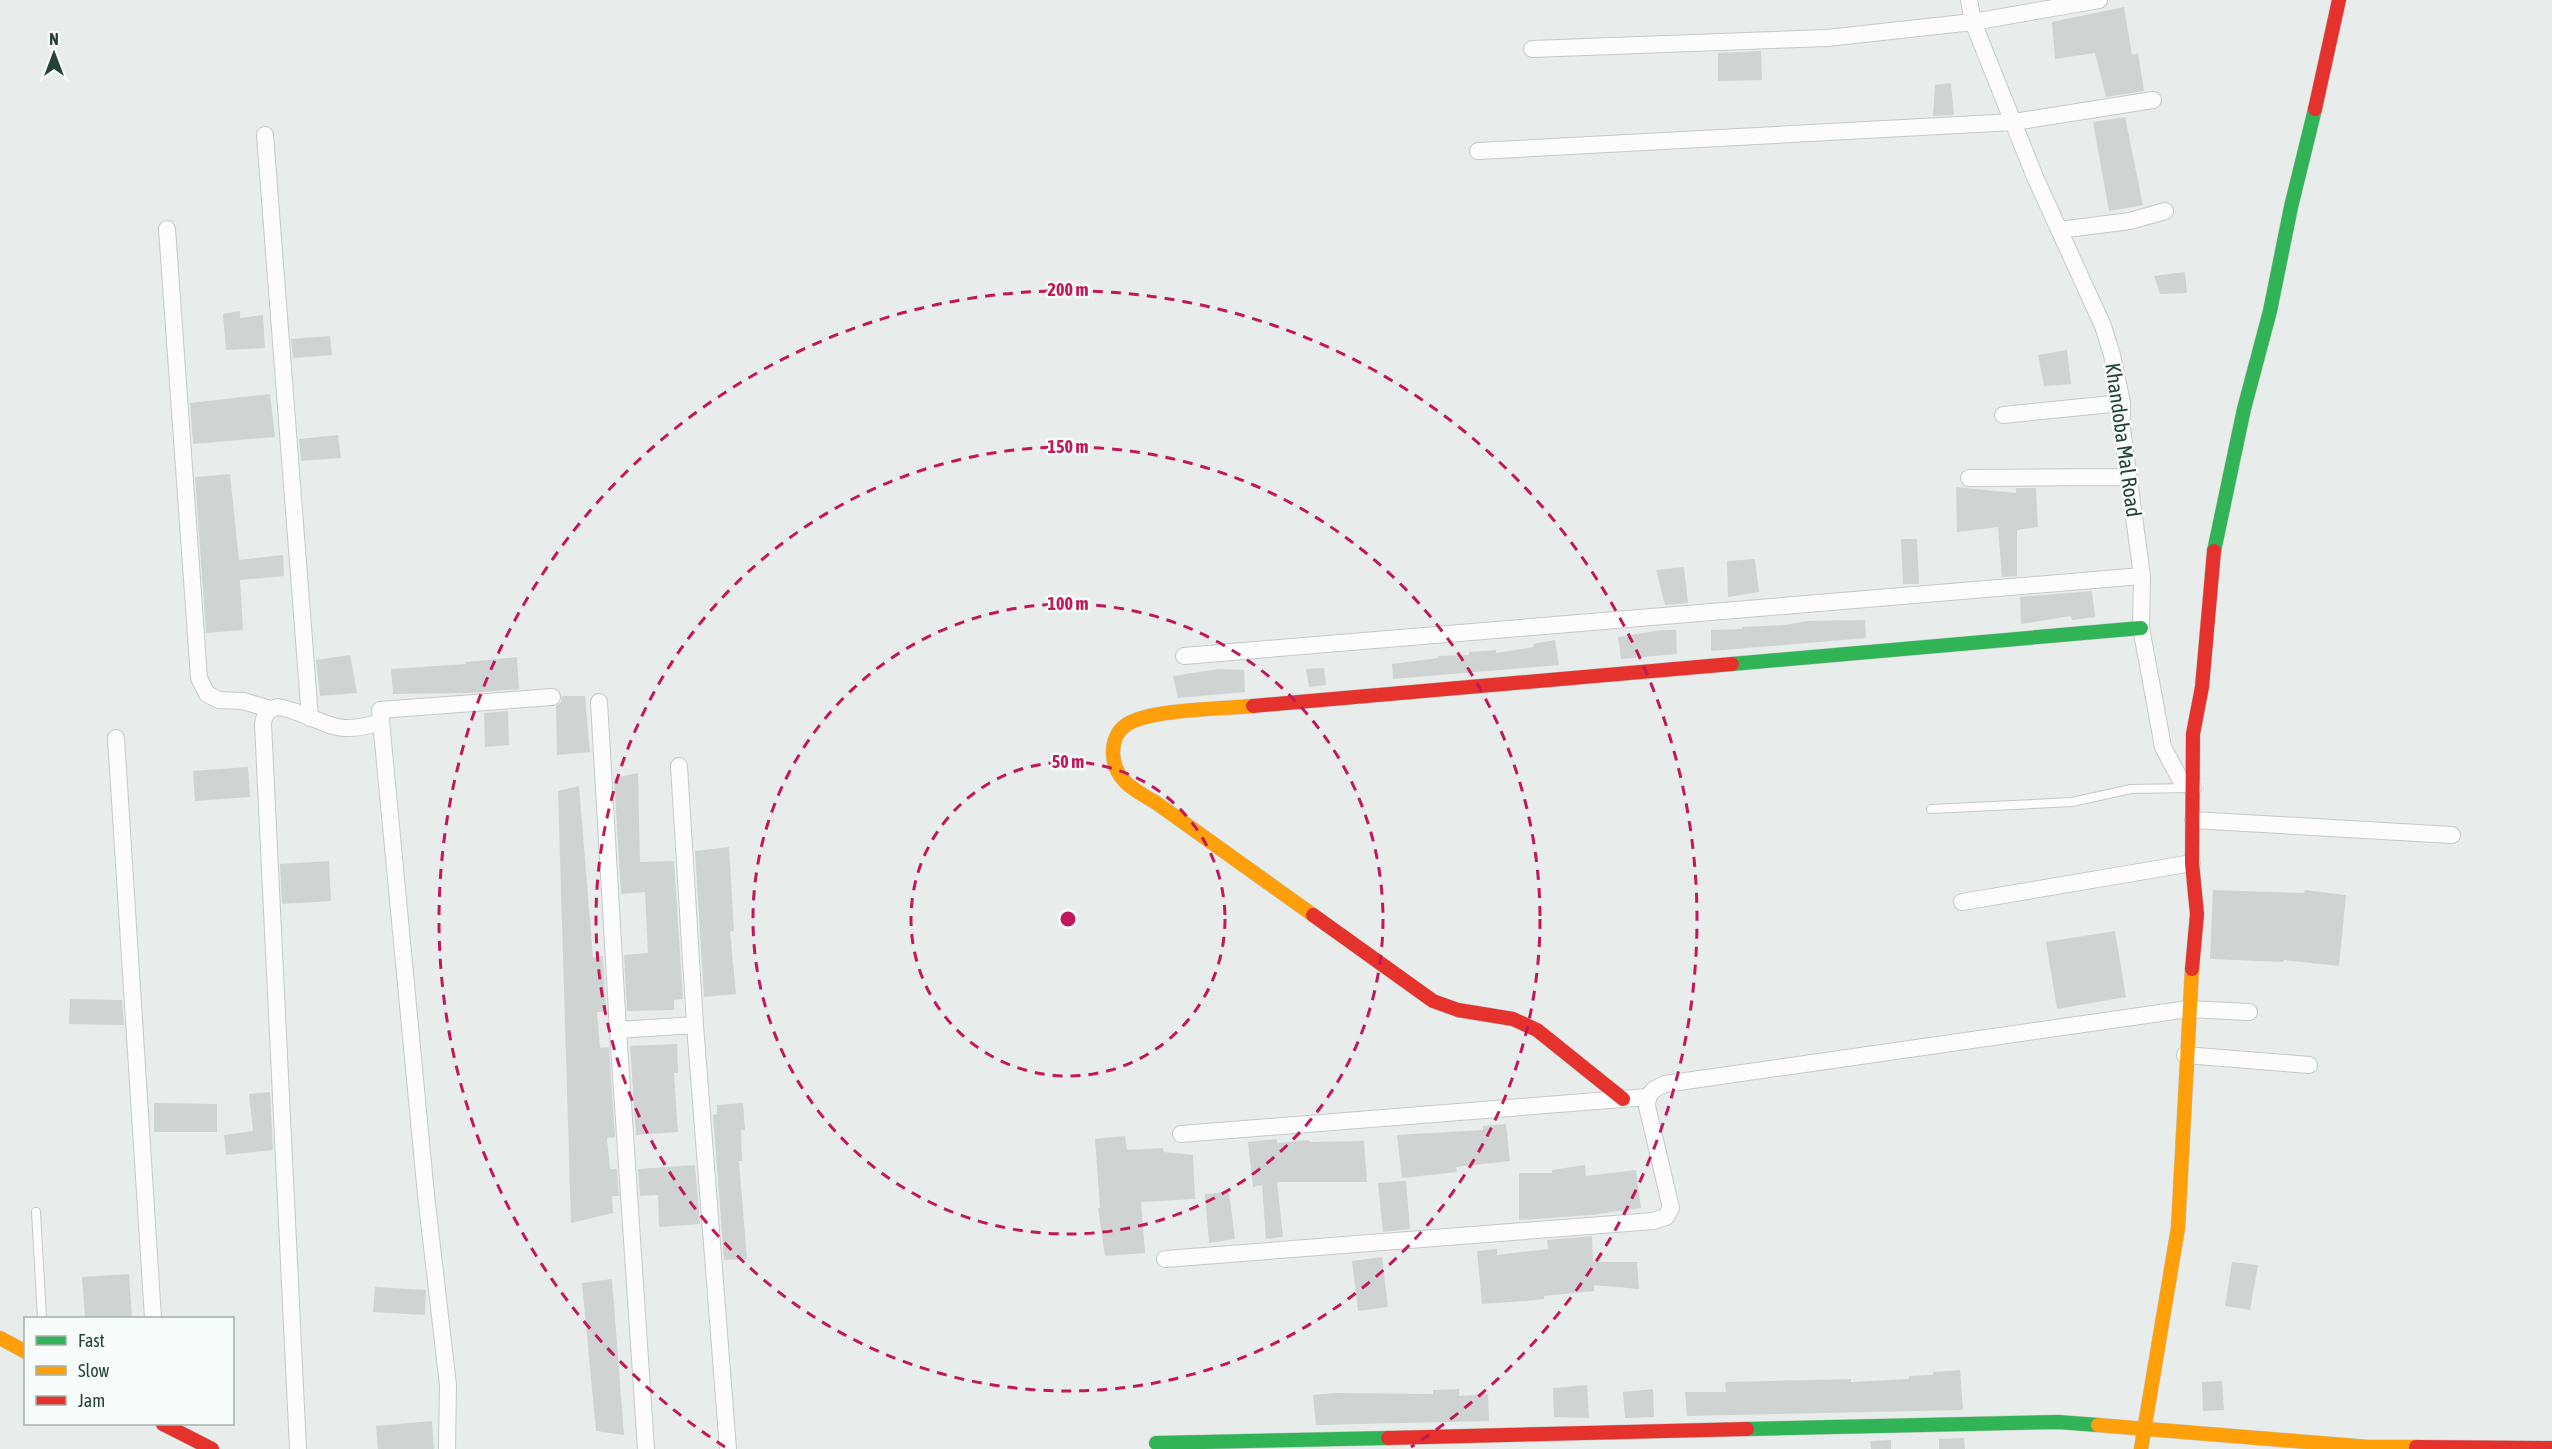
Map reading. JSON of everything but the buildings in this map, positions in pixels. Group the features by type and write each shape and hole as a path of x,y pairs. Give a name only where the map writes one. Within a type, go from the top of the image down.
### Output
{"street":[{"name":"Khandoba Mal Road","path":"1969,0 1973,22 2059,230 2103,326 2112,355 2122,403 2122,428 2142,576 2141,628 2163,747 2180,779 2193,788"},
{"path":"1532,49 1827,38 1973,22 2099,0"},
{"path":"2141,1449 2178,1227 2187,1009 2197,914 2193,863 2193,735 2202,687 2215,545 2244,409 2270,311 2291,207 2323,78 2339,0"},
{"path":"1478,151 2014,122 2153,100"},
{"path":"265,135 310,718"},
{"path":"2059,230 2130,220 2165,211"},
{"path":"167,229 199,678 207,694 213,697 243,701 270,709 278,707 288,709 332,728 362,728 381,722"},
{"path":"2003,415 2122,403"},
{"path":"1969,478 2128,477"},
{"path":"1184,657 2142,576"},
{"path":"1623,1099 1537,1030 1513,1019 1458,1010 1433,1001 1155,802 1124,783 1115,768 1112,749 1121,729 1137,719 1161,714 2141,628"},
{"path":"447,1449 448,1384 426,1195 380,710 552,697"},
{"path":"599,702 646,1449"},
{"path":"270,709 264,716 263,724 298,1449"},
{"path":"116,738 153,1317"},
{"path":"679,766 695,1025 728,1449"},
{"path":"2193,820 2452,836"},
{"path":"1962,902 2193,863"},
{"path":"1165,1259 1653,1221 1666,1217 1671,1208 1647,1106 1647,1097 1652,1090 1665,1084 2187,1009 2249,1012"},
{"path":"618,1030 695,1025"},
{"path":"2185,1055 2309,1065"},
{"path":"1181,1134 1647,1097"},
{"path":"0,1338 24,1351"},
{"path":"1156,1443 2058,1422 2368,1447 2552,1448"},
{"path":"165,1425 212,1449"}],"lane":[{"path":"1930,809 2072,802 2131,789 2193,788"},
{"path":"36,1212 42,1317"}],"traffic: fast":[{"path":"2214,551 2244,409 2270,311 2291,207 2315,109"},
{"path":"1732,664 2141,628"},
{"path":"1747,1429 2058,1422 2098,1425"},
{"path":"1156,1443 1388,1438"}],"traffic: slow":[{"path":"1253,706 1168,713 1137,720 1123,727 1118,734 1113,749 1114,762 1126,783 1313,915"},
{"path":"2141,1449 2178,1228 2192,969"},
{"path":"0,1338 24,1351"},
{"path":"2098,1425 2368,1447 2416,1447"}],"traffic: jam":[{"path":"2315,109 2339,0"},
{"path":"2192,969 2197,914 2192,863 2193,734 2202,687 2214,551"},
{"path":"1253,706 1732,664"},
{"path":"1313,915 1433,1001 1458,1010 1513,1019 1537,1030 1623,1099"},
{"path":"165,1425 212,1449"},
{"path":"1388,1438 1747,1429"},
{"path":"2416,1447 2552,1448"}]}
